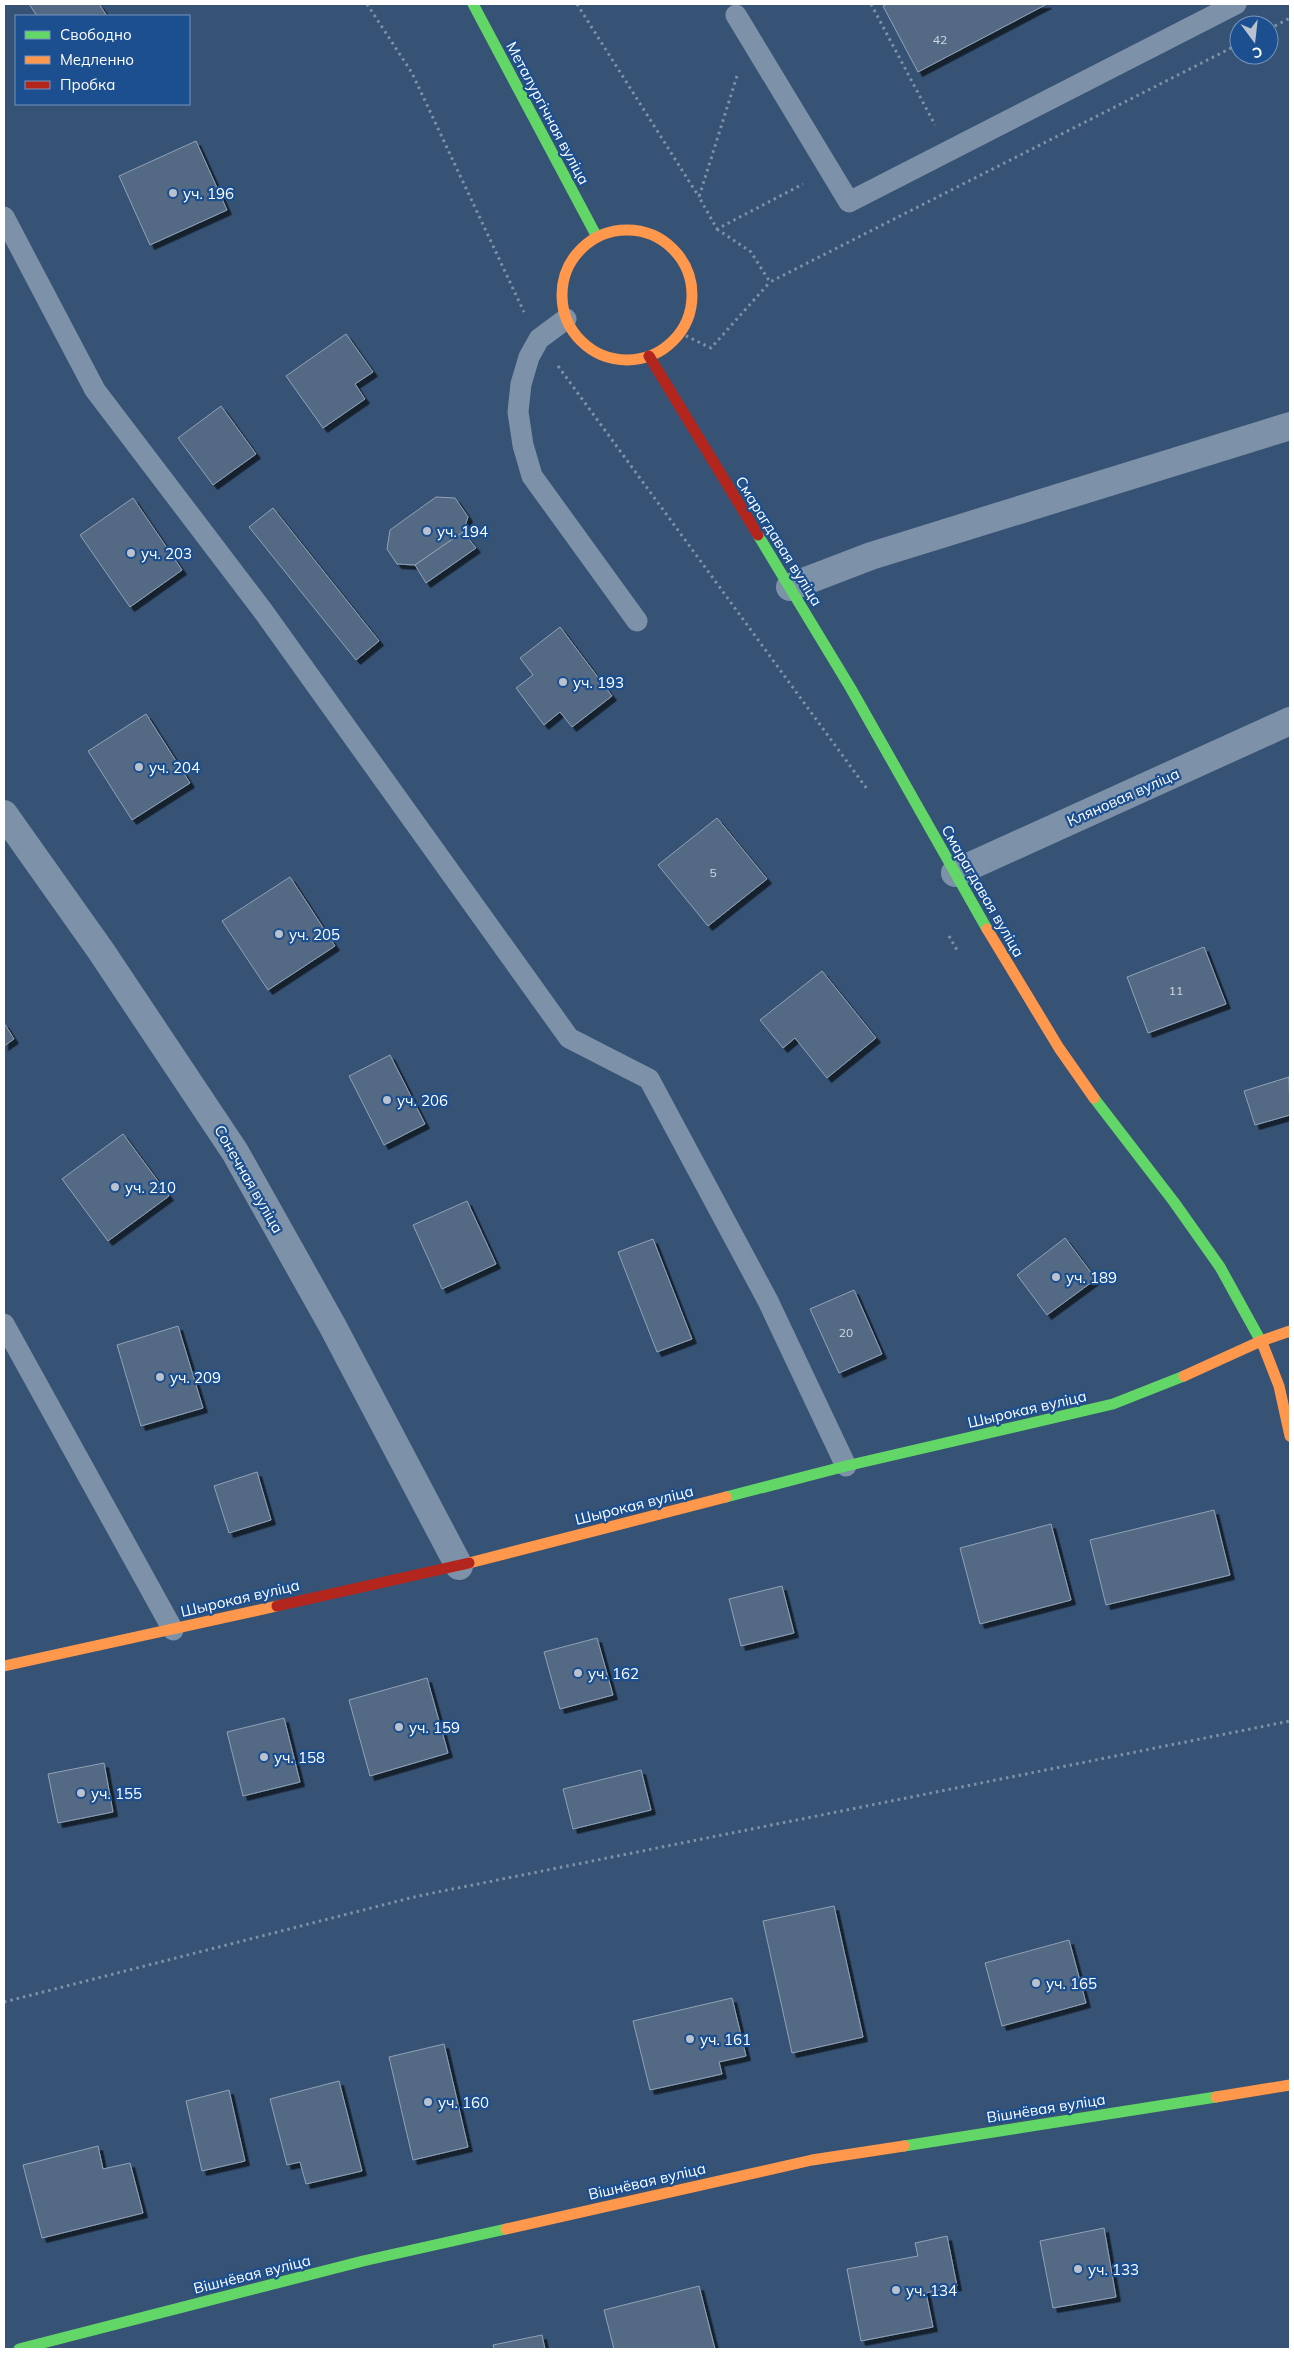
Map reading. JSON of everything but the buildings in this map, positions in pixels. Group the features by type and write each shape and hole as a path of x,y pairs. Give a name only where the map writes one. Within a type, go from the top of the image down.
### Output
{"street":[{"name":"Металургічная вуліца","path":"473,4 597,237"},
{"path":"624,229 653,234 677,252 690,277 692,306 680,333 667,347 649,356 629,360 609,357 591,349 577,336 566,319 562,295 566,272 578,252 597,237 624,229"},
{"name":"Смарагдавая вуліца","path":"649,356 686,421 850,687 955,873 1059,1048 1108,1117 1174,1202 1214,1259 1260,1341 1279,1386 1290,1436"},
{"path":"790,587 871,556 1290,426"},
{"name":"Кляновая вуліца","path":"955,873 1290,721"},
{"name":"Сонечная вуліца","path":"4,814 100,951 235,1152 332,1325 459,1566"},
{"name":"Шырокая вуліца","path":"4,1666 459,1566 846,1466 1113,1404 1198,1371 1260,1341 1290,1331"},
{"name":"Вішнёвая вуліца","path":"19,2349 363,2261 812,2160 1290,2085"}],"lane":[{"path":"736,15 849,202 1236,4"},
{"path":"4,217 95,390 263,611 569,1038 648,1079 768,1301 846,1466"},
{"path":"566,319 539,339 529,357 521,384 518,412 523,445 532,476 637,621"},
{"path":"4,1324 173,1630"}],"path":[{"path":"366,4 412,74 518,302 539,339 582,401 869,792"},
{"path":"577,4 699,197 717,229 829,170"},
{"path":"871,4 949,151"},
{"path":"699,197 740,66"},
{"path":"680,333 711,348 770,282"},
{"path":"947,933 962,957"},
{"path":"4,2002 418,1896 1290,1721"}],"traffic: fast":[{"path":"473,4 597,237"},
{"path":"758,535 850,687 987,929"},
{"path":"1094,1098 1174,1202 1220,1267 1263,1345"},
{"path":"726,1497 846,1466 1113,1404 1184,1376"},
{"path":"904,2146 1216,2097"},
{"path":"19,2349 363,2261 506,2229"}],"traffic: slow":[{"path":"627,230 652,235 673,249 687,270 692,295 687,320 673,341 652,355 627,360 602,355 581,341 567,320 562,295 567,270 581,249 602,235 627,230"},
{"path":"987,929 1059,1048 1094,1098"},
{"path":"1184,1376 1261,1341 1290,1331"},
{"path":"1263,1345 1279,1386 1290,1436"},
{"path":"469,1563 726,1497"},
{"path":"4,1666 277,1606"},
{"path":"1216,2097 1290,2085"},
{"path":"506,2229 812,2160 904,2146"}],"traffic: jam":[{"path":"649,356 758,535"},
{"path":"277,1606 469,1563"}],"place":[{"name":"уч. 196","path":"173,193"},
{"name":"уч. 194","path":"427,531"},
{"name":"уч. 203","path":"131,553"},
{"name":"уч. 193","path":"563,682"},
{"name":"уч. 204","path":"139,767"},
{"name":"уч. 205","path":"279,934"},
{"name":"уч. 206","path":"387,1100"},
{"name":"уч. 210","path":"115,1187"},
{"name":"уч. 189","path":"1056,1277"},
{"name":"уч. 209","path":"160,1377"},
{"name":"уч. 162","path":"578,1673"},
{"name":"уч. 159","path":"399,1727"},
{"name":"уч. 158","path":"264,1757"},
{"name":"уч. 155","path":"81,1793"},
{"name":"уч. 165","path":"1036,1983"},
{"name":"уч. 161","path":"690,2039"},
{"name":"уч. 160","path":"428,2102"},
{"name":"уч. 133","path":"1078,2269"},
{"name":"уч. 134","path":"896,2290"}]}
